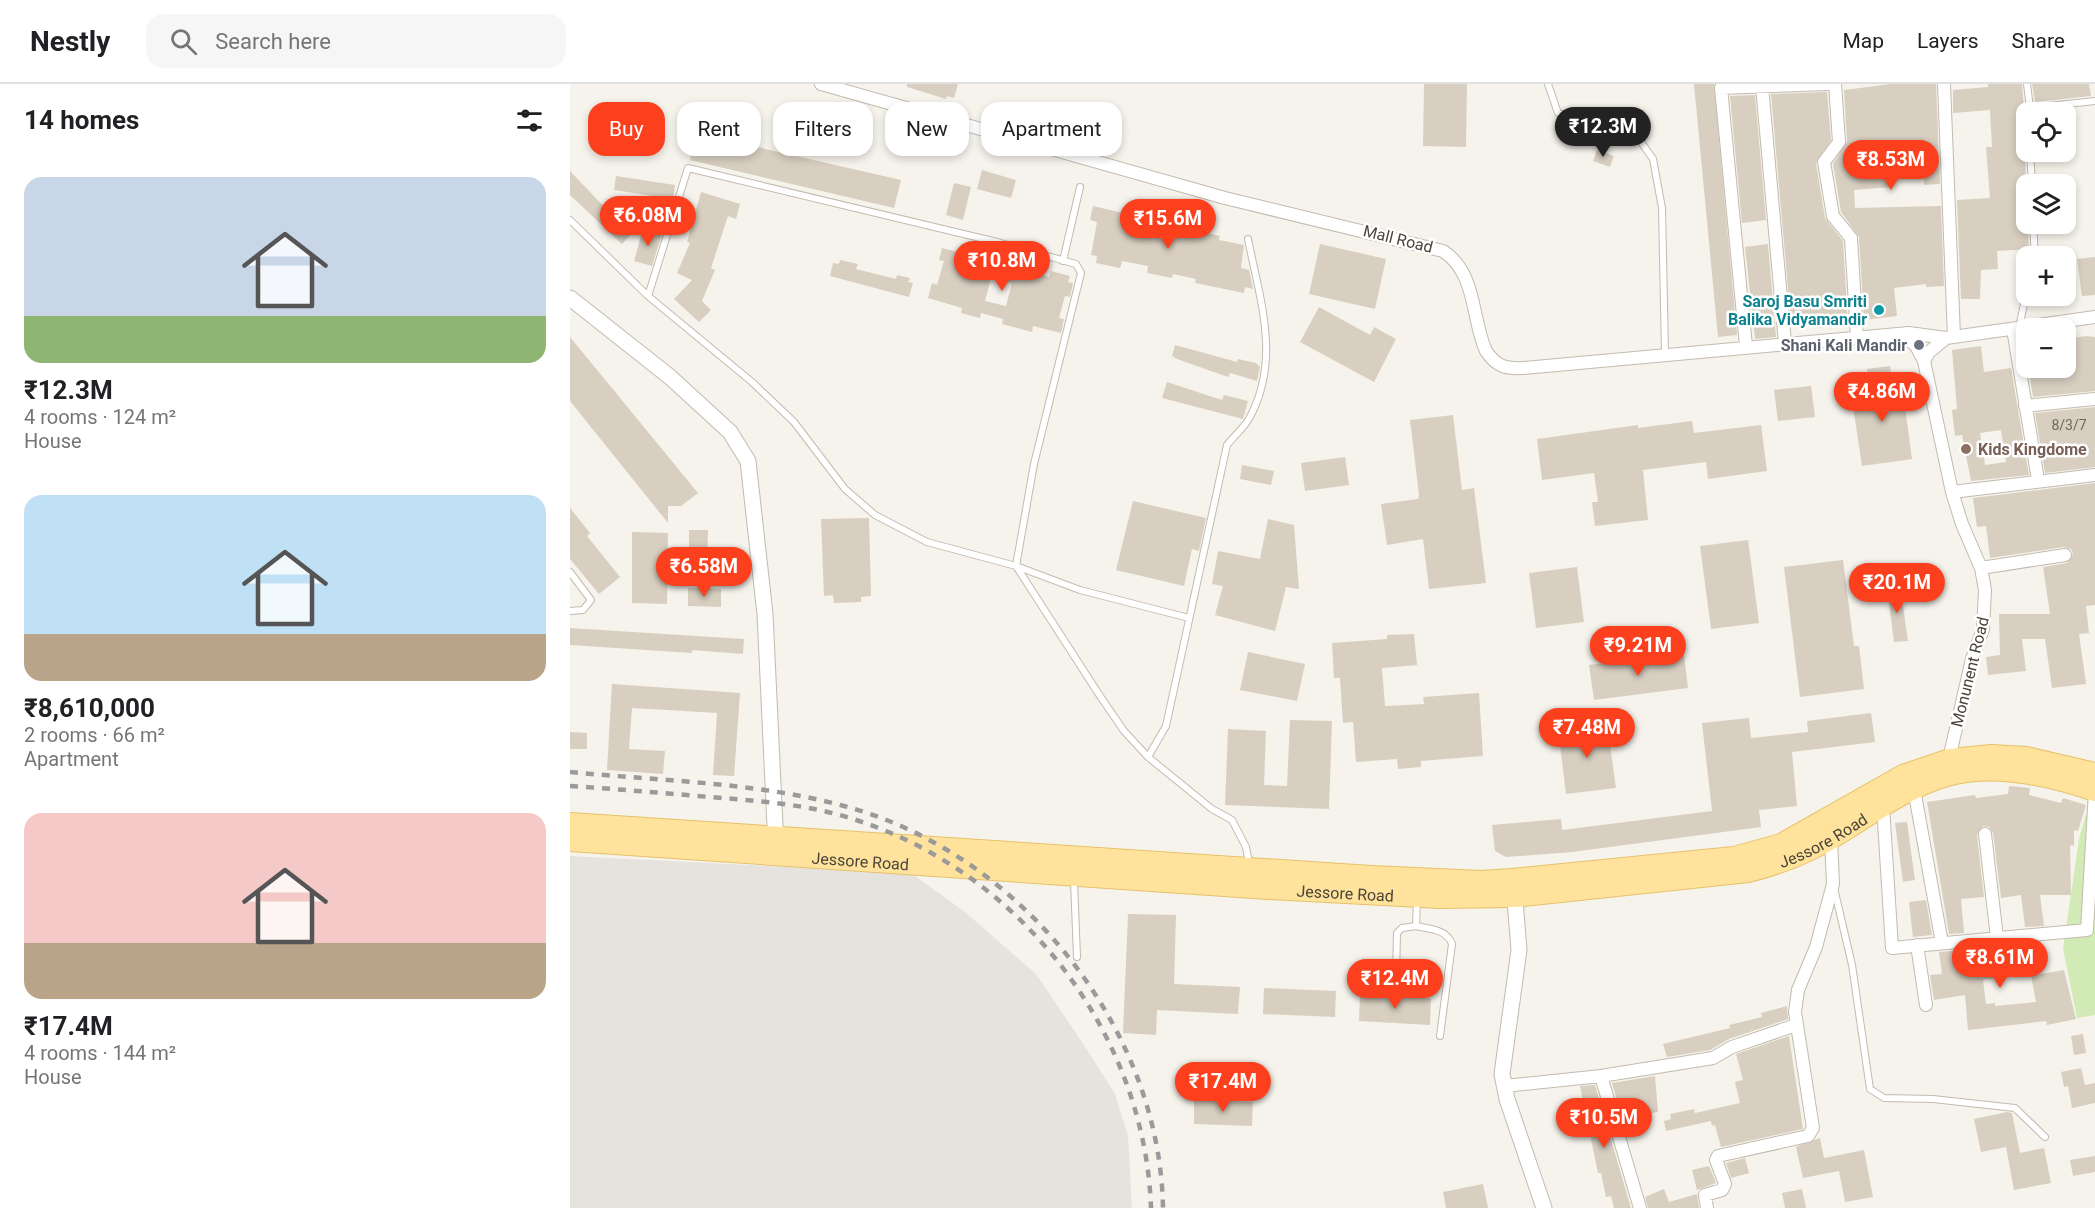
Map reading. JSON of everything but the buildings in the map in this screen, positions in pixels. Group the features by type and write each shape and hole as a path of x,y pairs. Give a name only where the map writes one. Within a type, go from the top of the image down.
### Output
{"main road":[{"name":"Jessore Road","path":"570,841 776,845 1249,867 1514,888 1759,852 1800,835 1903,775 1951,767 1992,755 2026,757 2095,773"},
{"name":"Jessore Road","path":"570,824 1074,875 1417,897 1748,872 1780,864 1831,839 1951,767 2010,772 2067,782 2095,791"}],"street":[{"name":"Mall Road","path":"821,84 1225,198 1443,251 1450,255 1465,276 1486,351 1492,359 1504,367 1523,368 1746,346 1916,333 1950,338 2016,328"},
{"path":"1746,346 1721,88 1827,84"},
{"path":"1835,84 1839,142 1824,162 1833,216 1851,238 1857,338"},
{"path":"1924,361 1929,352 1950,338 1944,84"},
{"path":"1762,86 1785,344"},
{"path":"570,298 670,377 730,432 748,461 765,614 776,845"},
{"name":"Mall Road","path":"2076,320 2095,317"},
{"name":"Monunent Road","path":"1902,334 1916,346 1924,361 1952,492 1962,525 1981,568 1985,590 1985,619 1972,659 1951,767"},
{"path":"2022,378 2038,480"},
{"path":"2025,406 2095,399"},
{"path":"1952,492 2095,475"},
{"path":"1981,568 2065,555"},
{"path":"1914,789 1942,943"},
{"path":"1883,806 1892,948 2087,930 2095,791"},
{"path":"1984,834 1997,938"},
{"path":"1707,1208 1705,1195 1722,1190 1725,1184 1716,1160 1718,1156 1808,1136 1813,1128 1796,1025 1798,990 1816,947 1833,884 1831,839"},
{"path":"1514,888 1519,950 1503,1063 1504,1086 1544,1208"},
{"path":"1917,945 1926,1005"},
{"path":"1504,1086 1600,1076 1713,1058 1732,1047 1796,1025"},
{"path":"1600,1076 1640,1208"}],"lane":[{"path":"1548,84 1558,113 1587,125 1634,132 1653,159 1662,208 1665,354"},
{"path":"2028,84 2030,108 2095,101"},
{"path":"648,296 688,168 997,242 1076,264 1081,273 1034,464 1016,566 1124,730 1148,757 1212,809 1232,820 1246,847 1249,867"},
{"path":"1063,261 1080,187"},
{"path":"570,220 648,296 794,422 845,489 875,515 927,542 1016,566 1080,590 1189,618"},
{"path":"1148,757 1166,726 1227,446 1249,419 1264,384 1268,340 1248,239"},
{"path":"570,572 591,600 583,610 570,611"},
{"path":"1074,875 1077,957"},
{"path":"1833,884 1852,965 1870,1089 1884,1098 1933,1099 2015,1108 2045,1137"},
{"path":"1416,926 1417,897"},
{"path":"1396,977 1397,933 1402,928 1416,926 1450,937 1452,944 1440,1036"}],"shaded area":[{"path":"570,856 869,871 907,870 965,912 1036,974 1084,1045 1115,1094 1128,1136 1132,1208 570,1208"}],"green space":[{"path":"2086,814 2095,821 2095,1015 2077,1018 2063,949 2079,839"}],"railway":[{"path":"570,772 708,783 811,798 844,806 908,829 967,863 1021,905 1068,956 1107,1013 1136,1075 1156,1140 1163,1208"},
{"path":"570,786 746,800 836,814 914,843 969,877 1019,919 1062,967 1098,1022 1125,1081 1143,1143 1151,1208"}],"place":[{"name":"Saroj Basu Smriti Balika Vidyamandir","path":"1879,310"},
{"name":"Shani Kali Mandir","path":"1919,345"},
{"name":"Kids Kingdome","path":"1966,449"}]}
